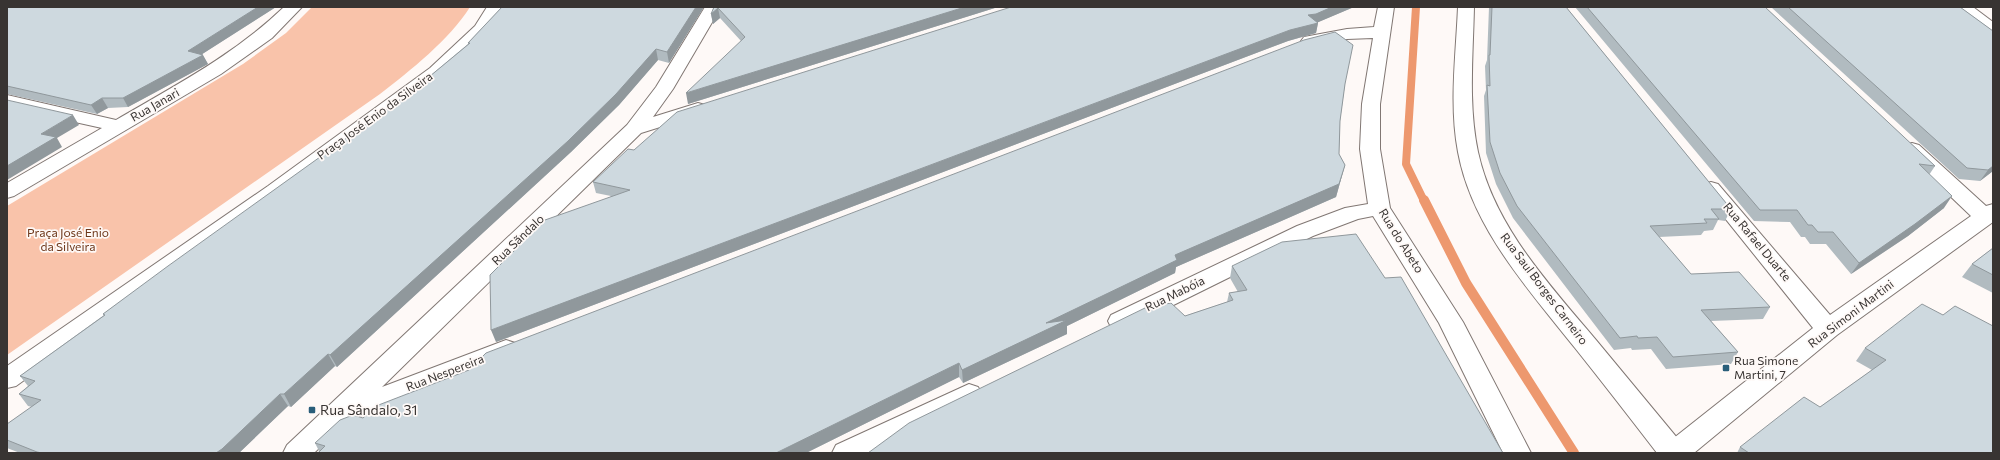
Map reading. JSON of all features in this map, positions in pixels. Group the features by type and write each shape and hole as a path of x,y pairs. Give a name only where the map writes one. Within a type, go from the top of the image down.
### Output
{"street":[{"name":"Rua Janari","path":"7,192 215,70 266,34 294,7"},
{"name":"Praça José Enio da Silveira","path":"7,379 274,190 436,72 482,29 495,7"},
{"name":"Rua Sãndalo","path":"297,453 341,413 634,129 664,89 713,7"},
{"name":"Rua do Abeto","path":"1386,7 1371,104 1370,150 1379,208 1451,322 1517,453"},
{"name":"Rua Saul Borges Carneiro","path":"1466,7 1464,104 1468,152 1477,186 1503,236 1539,286 1674,453"},
{"path":"1962,7 1993,30"},
{"path":"1295,46 1322,38 1382,32"},
{"path":"7,101 118,126"},
{"path":"634,129 717,103"},
{"path":"1898,136 1989,214"},
{"name":"Rua Rafael Duarte","path":"1701,175 1828,329"},
{"name":"Rua Mabóia","path":"1099,331 1305,231 1353,213 1379,208"},
{"name":"Rua Simoni Martini","path":"1674,453 1828,329 1989,214"},
{"name":"Rua Nespereira","path":"341,413 524,342"},
{"path":"846,453 992,383"}],"green space":[{"name":"Praça José Enio da Silveira","path":"312,7 470,7 451,31 429,54 380,94 7,355 7,206 243,64 286,33"}],"building":[{"path":"7,7 258,7 188,51 203,55 123,98 102,98 91,105 7,86"},
{"path":"502,7 696,7 667,52 656,49 616,94 568,141 330,355 328,354 284,394 280,394 216,453 42,453 7,440 7,424 41,400 19,394 35,381 20,376 105,315 103,314 168,266 412,91 470,43 468,43"},
{"path":"714,7 965,7 686,93 745,37 718,8 711,14"},
{"path":"1011,7 1332,7 1316,14 1308,15 1318,23 1290,30 491,330 490,275 545,220 630,190 593,182 628,149 634,150 677,112"},
{"path":"1492,7 1566,7 1731,209 1711,209 1719,219 1704,219 1707,223 1650,226 1691,274 1739,272 1770,307 1701,310 1738,352 1673,357 1657,337 1638,338 1637,336 1620,338 1517,206 1500,173 1490,142 1487,85 1490,86 1489,55"},
{"path":"1587,7 1765,7 1935,166 1919,164 1952,196 1859,263 1833,232 1818,232 1812,225 1808,225 1797,210 1760,210"},
{"path":"1788,7 1960,7 1993,31 1993,166 1988,170 1967,168"},
{"path":"1335,32 1353,45 1345,84 1340,121 1339,154 1345,165 1339,184 1175,255 1177,260 1046,323 1067,320 962,370 959,363 776,453 318,453 325,446 315,443 340,420 353,415 363,418 376,406 469,370 486,353 1304,40"},
{"path":"7,100 73,115 41,134 56,137 7,166"},
{"path":"1356,234 1385,278 1401,277 1503,453 868,453 909,423 1147,307 1171,303 1185,316 1233,300 1229,293 1247,290 1232,266 1282,242"},
{"path":"1993,248 1993,275 1972,264"},
{"path":"1922,304 1943,315 1955,306 1993,326 1993,453 1749,453 1740,447 1804,397 1820,407 1886,360 1865,348"}],"waterway":[{"path":"1416,7 1406,164 1424,201"},
{"path":"1424,200 1466,283 1574,453"}],"place":[{"name":"Rua Simone Martini, 7","path":"1726,368"},
{"name":"Rua Sândalo, 31","path":"312,410"}]}
